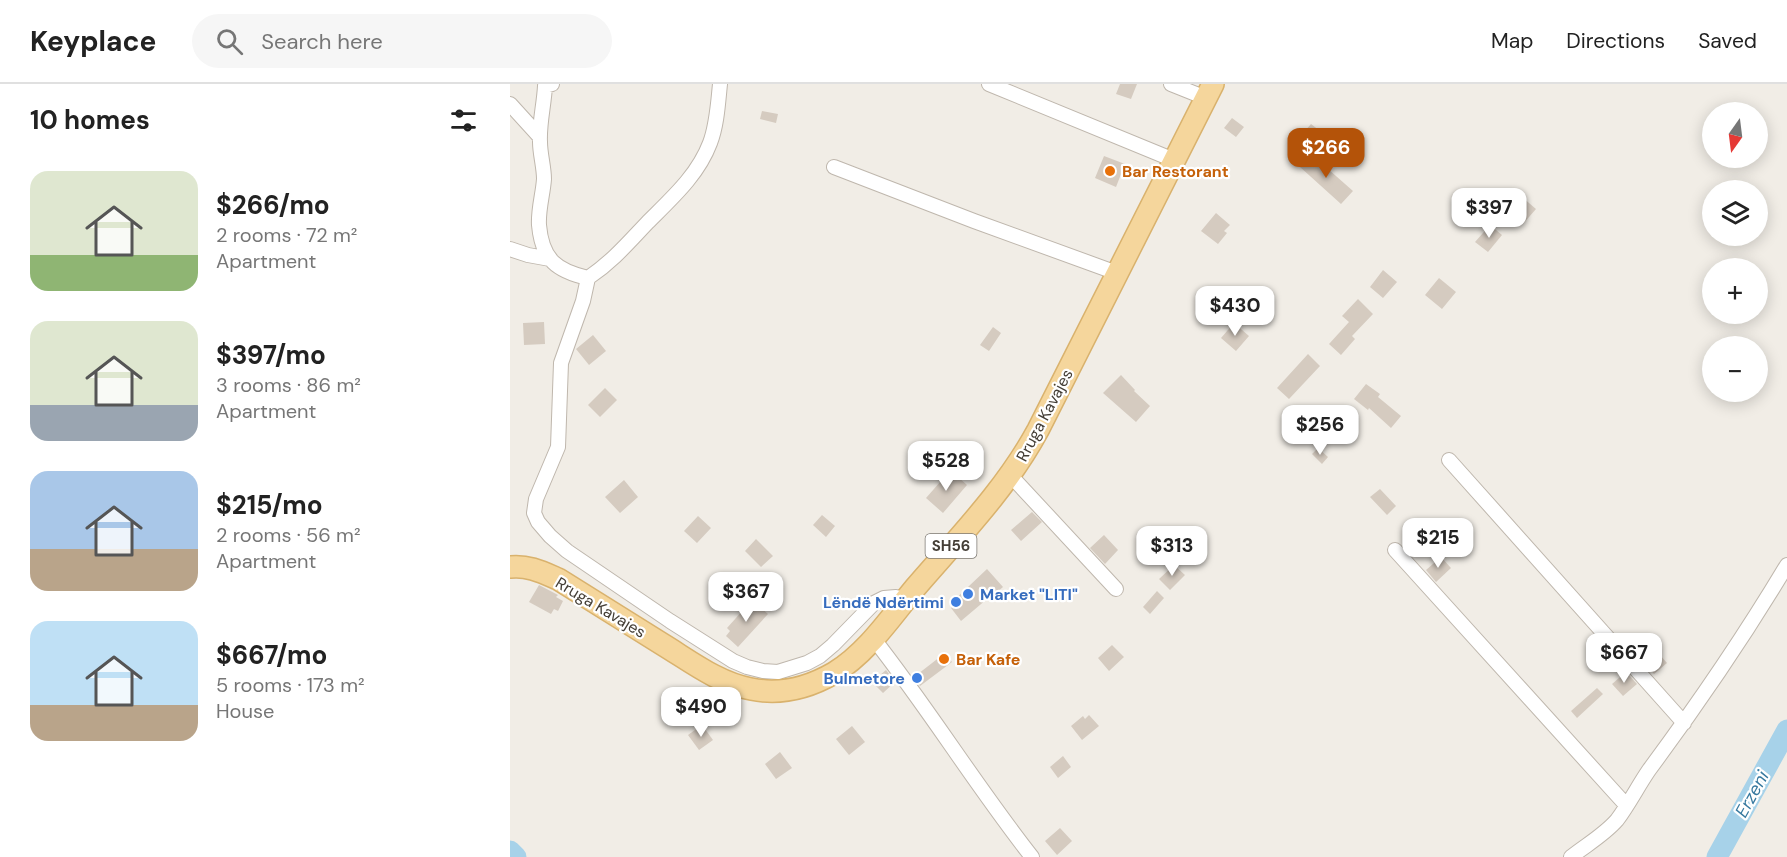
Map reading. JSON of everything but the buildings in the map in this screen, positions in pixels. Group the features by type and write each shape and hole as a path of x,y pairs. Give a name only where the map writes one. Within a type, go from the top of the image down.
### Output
{"main road":[{"name":"Rruga Kavajes","path":"510,567 528,567 558,579 712,675 732,684 750,689 788,691 815,682 843,666 873,638 1011,476 1038,430 1210,91"}],"street":[{"path":"720,84 711,142 702,161 691,177 617,256 588,278 583,301 561,363 558,447 536,499 534,513 537,522 550,537 591,568 688,633 733,661 763,671 778,672 807,663 833,645 874,603 884,598 906,599"},
{"path":"989,84 1174,160"},
{"path":"1171,84 1210,91"},
{"path":"546,85 540,137 544,179 539,225 544,246 555,265 569,274 588,278"},
{"path":"510,104 540,137"},
{"path":"834,166 974,221 1117,273"},
{"path":"510,249 550,259"},
{"path":"1449,460 1684,723"},
{"path":"1011,476 1116,589"},
{"path":"1395,550 1626,805"},
{"path":"1571,857 1606,831 1617,819 1639,784 1684,723 1787,565"},
{"path":"873,638 1032,857"}],"waterway":[{"name":"Erzeni","path":"1717,857 1787,730"},
{"name":"Erzeni","path":"510,851 516,857"}],"place":[{"name":"Bar Restorant","path":"1110,171"},
{"name":"Market \"LITI\"","path":"968,594"},
{"name":"Lëndë Ndërtimi","path":"956,602"},
{"name":"Bar Kafe","path":"944,659"},
{"name":"Bulmetore","path":"917,678"}]}
